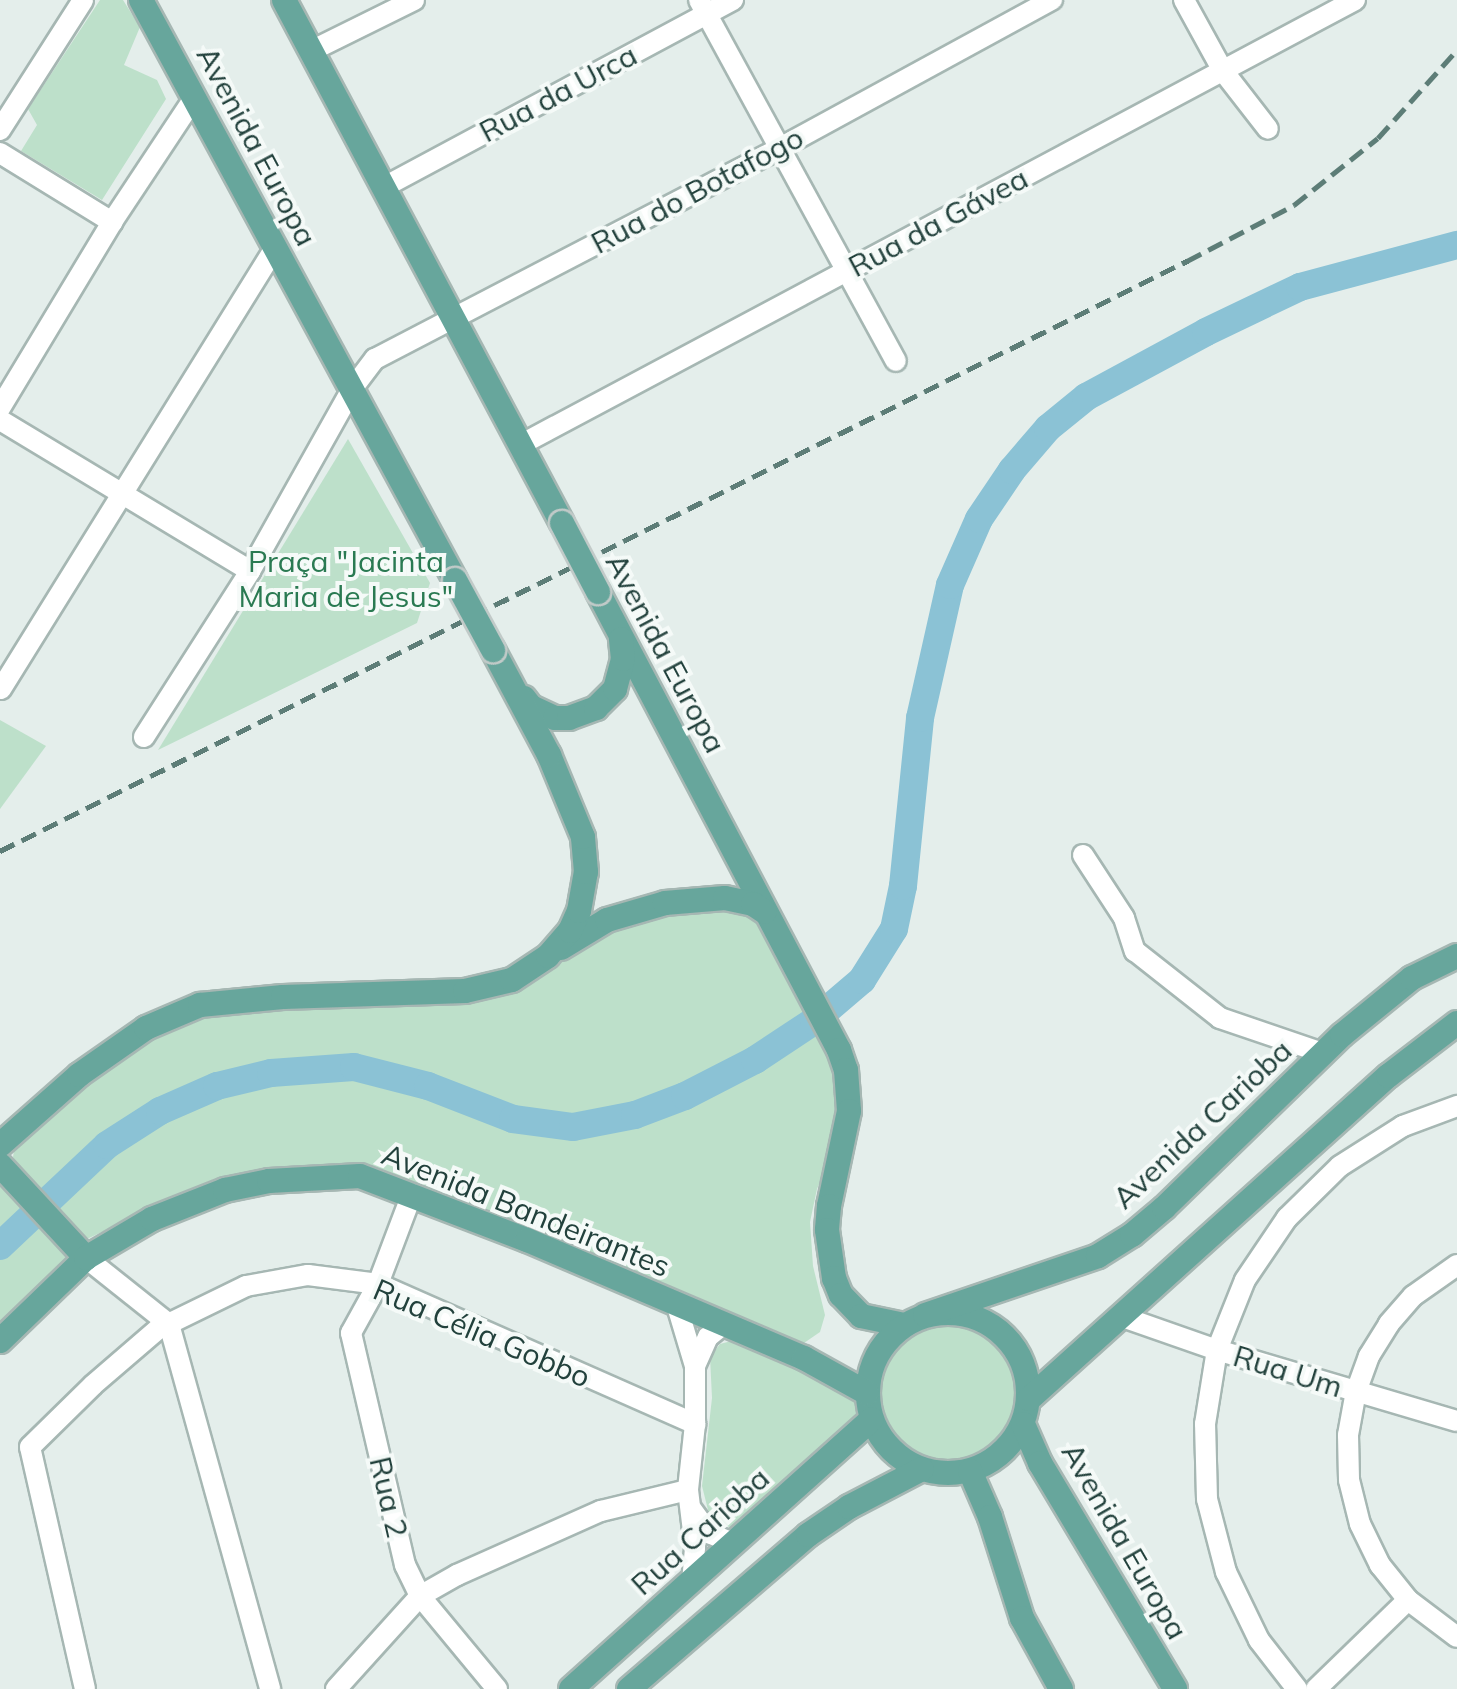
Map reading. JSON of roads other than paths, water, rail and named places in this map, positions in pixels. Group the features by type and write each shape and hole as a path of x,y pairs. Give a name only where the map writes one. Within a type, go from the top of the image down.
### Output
{"main road":[{"name":"Avenida Europa","path":"141,0 508,677 565,789 583,837 586,872 574,921 548,956"},
{"name":"Avenida Europa","path":"284,0 830,1030 843,1060 849,1091 848,1128 829,1206 828,1243 834,1278 841,1295 861,1316 914,1320"},
{"path":"508,677 531,707 543,714 569,718 584,713 606,700 615,689 623,659 619,632"},
{"path":"0,1145 79,1075 146,1028 200,1005 283,997 465,991 512,980 607,920 645,907 725,898 753,904 765,912"},
{"name":"Avenida Carioba","path":"914,1320 1098,1256 1132,1235 1323,1053 1412,978 1457,956"},
{"path":"1029,1399 1388,1076 1457,1023"},
{"path":"0,1165 86,1258"},
{"name":"Avenida Bandeirantes","path":"0,1341 86,1258 187,1203 269,1181 360,1176 412,1194 804,1358 867,1393"},
{"path":"951,1312 976,1317 998,1330 1016,1349 1026,1373 1029,1399 1023,1424 1001,1453 970,1471 946,1474 922,1469 900,1458 883,1440 872,1419 867,1393 877,1354 914,1320 951,1312"},
{"name":"Rua Carioba","path":"571,1689 872,1419"},
{"name":"Avenida Europa","path":"1023,1424 1040,1463 1175,1689"},
{"path":"629,1689 808,1535 849,1507 922,1469"},
{"path":"970,1471 990,1517 1022,1618 1061,1689"}],"street":[{"path":"0,130 83,0"},
{"path":"311,51 414,0"},
{"name":"Rua da Urca","path":"384,187 703,7 733,0"},
{"name":"Rua do Botafogo","path":"144,737 250,571 352,389 375,359 780,148 1052,0"},
{"path":"1184,0 1223,71 1268,129"},
{"name":"Rua da Gávea","path":"520,445 1355,0"},
{"path":"703,7 896,361"},
{"path":"0,408 112,222 194,98"},
{"path":"0,153 112,222"},
{"path":"1,689 124,496 275,248"},
{"path":"0,420 250,571"},
{"path":"1083,855 1124,918 1135,951 1220,1018 1323,1053"},
{"path":"1297,1689 1259,1640 1226,1572 1207,1499 1205,1424 1217,1350 1245,1280 1287,1218 1340,1166 1403,1126 1457,1106"},
{"name":"Rua 2","path":"412,1194 378,1284 351,1333 405,1565 420,1596 497,1689"},
{"path":"86,1258 169,1324 270,1689"},
{"path":"1457,1265 1413,1296 1389,1324 1369,1356 1356,1391 1348,1435 1349,1465 1360,1524 1380,1565 1408,1600 1457,1637"},
{"name":"Rua Célia Gobbo","path":"81,1685 30,1447 93,1385 169,1324 246,1286 308,1275 378,1284 695,1424"},
{"path":"677,1306 695,1366 690,1500 692,1582"},
{"name":"Rua Um","path":"1120,1316 1217,1350 1457,1421"},
{"path":"695,1366 708,1337 723,1325"},
{"path":"336,1689 420,1596 457,1575 573,1522 635,1500 690,1500"},
{"path":"690,1500 709,1533 728,1541 738,1540"},
{"path":"1316,1689 1408,1600"}],"waterway":[{"path":"0,1246 107,1145 160,1111 217,1086 271,1073 354,1067 428,1086 513,1119 573,1127 635,1115 685,1096 755,1060 814,1021 862,980 894,929 903,886 920,718 950,585 979,519 1012,470 1048,428 1086,397 1206,332 1300,287 1457,245"}],"railway":[{"path":"0,851 1294,205 1378,138 1457,50"}],"park label":[{"name":"Praça \"Jacinta Maria de Jesus\"","path":"346,578"}]}
